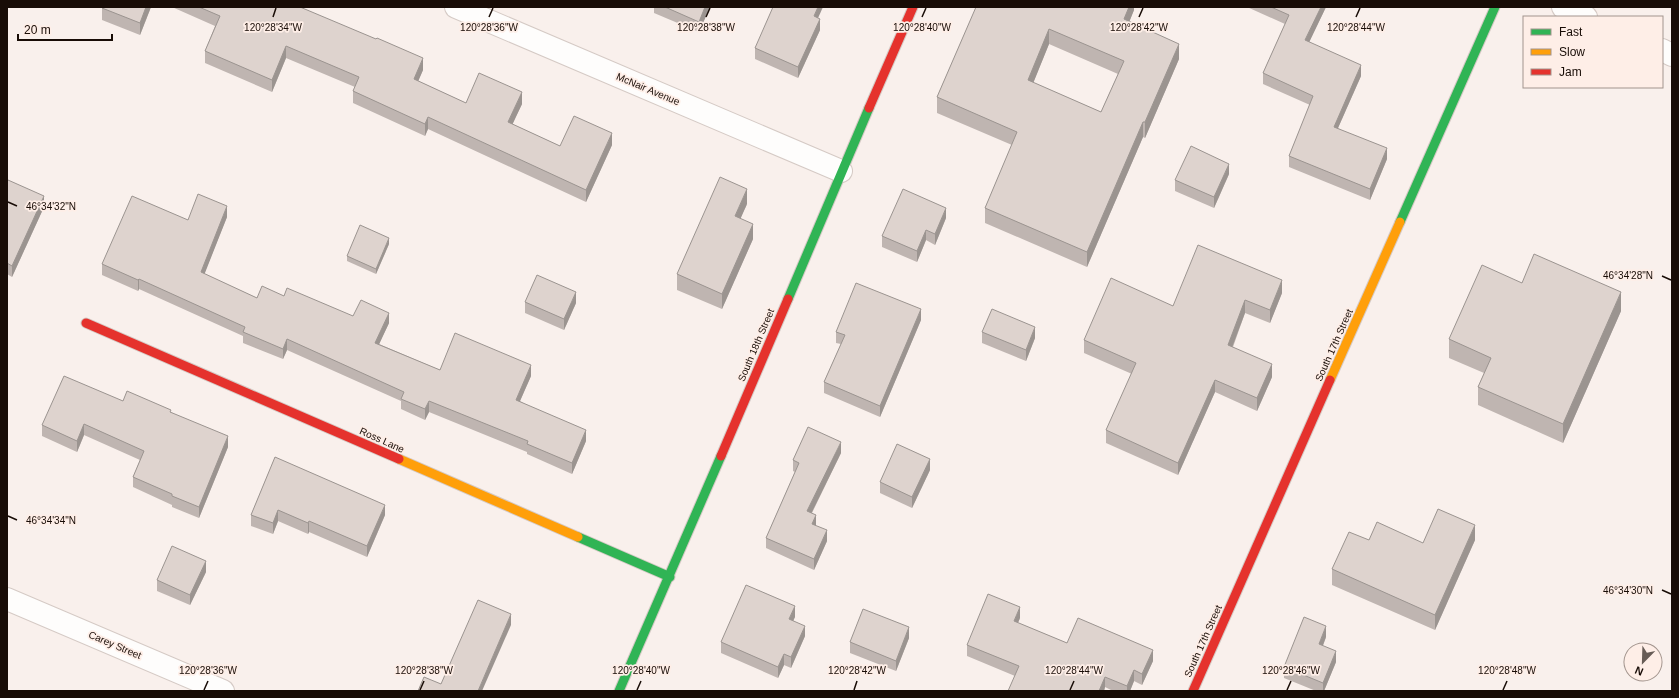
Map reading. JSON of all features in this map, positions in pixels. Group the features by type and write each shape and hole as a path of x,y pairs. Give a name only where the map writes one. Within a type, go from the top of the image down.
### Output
{"street":[{"name":"McNair Avenue","path":"456,7 841,171"},
{"name":"South 18th Street","path":"619,691 670,577 841,171 912,7"},
{"name":"South 17th Street","path":"1193,691 1495,7"},
{"path":"1563,7 1584,16"},
{"path":"1663,50 1672,55"},
{"name":"Ross Lane","path":"86,323 670,577"},
{"name":"Carey Street","path":"7,599 223,691"}],"building":[{"path":"102,7 146,7 140,23"},
{"path":"199,7 300,7 423,58 414,79 466,103 479,73 522,92 508,122 560,146 574,116 612,133 586,190 428,117 425,124 353,91 359,77 286,46 272,80 205,51 220,16"},
{"path":"665,7 705,7 699,22"},
{"path":"773,7 818,7 814,16 820,19 798,67 755,48"},
{"path":"976,7 1129,7 1124,19 1179,44 1145,122 1143,122 1087,252 985,208 1017,132 937,97","holes":["1049,29 1124,61 1101,112 1028,80"]},
{"path":"1271,7 1321,7 1305,40 1361,65 1334,127 1387,148 1370,189 1289,156 1313,96 1263,73 1289,15"},
{"path":"1191,146 1229,164 1214,197 1175,180"},
{"path":"720,177 747,189 735,216 753,224 722,294 677,274"},
{"path":"8,180 44,196 12,266 7,263"},
{"path":"903,189 946,208 935,234 926,230 917,251 882,236"},
{"path":"198,194 227,206 201,272 257,298 262,286 284,296 287,288 353,316 361,300 389,313 375,343 440,370 455,333 531,365 516,400 586,430 572,463 527,444 528,441 429,401 425,409 401,399 404,392 287,339 283,349 243,332 245,327 102,264 132,196 188,220"},
{"path":"360,225 389,238 376,269 347,256"},
{"path":"1198,245 1282,280 1270,310 1245,300 1228,345 1272,364 1257,398 1215,380 1178,463 1106,430 1136,363 1084,340 1111,278 1173,306"},
{"path":"1534,254 1621,292 1563,424 1478,387 1491,358 1449,339 1482,265 1522,283"},
{"path":"537,275 576,292 564,319 525,302"},
{"path":"856,283 921,309 880,406 824,382 845,335 836,332"},
{"path":"992,309 1035,327 1026,350 982,332"},
{"path":"64,376 123,401 127,391 171,410 170,412 228,436 199,507 133,477 144,451 84,424 77,441 42,425"},
{"path":"808,427 841,442 807,511 816,515 812,524 827,530 814,559 766,538 799,463 793,460"},
{"path":"897,444 930,459 912,497 880,482"},
{"path":"275,457 385,505 367,546 309,521 308,523 278,510 273,523 251,515"},
{"path":"1438,509 1475,525 1435,615 1332,569 1349,532 1369,540 1377,522 1423,543"},
{"path":"172,546 206,561 190,595 157,580"},
{"path":"746,585 795,606 789,619 805,626 791,657 784,654 778,667 721,642"},
{"path":"988,594 1020,607 1014,621 1067,643 1078,618 1153,650 1142,674 1134,670 1127,686 1105,677 1099,691 1008,691 1019,666 967,645"},
{"path":"478,600 511,614 478,691 418,691 424,677 441,684"},
{"path":"863,609 909,627 896,661 850,642"},
{"path":"1304,617 1326,626 1319,644 1336,651 1323,683 1284,667"}],"traffic: fast":[{"path":"1400,222 1495,7"},
{"path":"788,299 869,108"},
{"path":"619,691 721,456"},
{"path":"578,537 670,577"}],"traffic: slow":[{"path":"1330,380 1400,222"},
{"path":"399,459 578,537"}],"traffic: jam":[{"path":"869,108 913,7"},
{"path":"721,456 788,299"},
{"path":"86,323 399,459"},
{"path":"1193,691 1330,380"}]}
